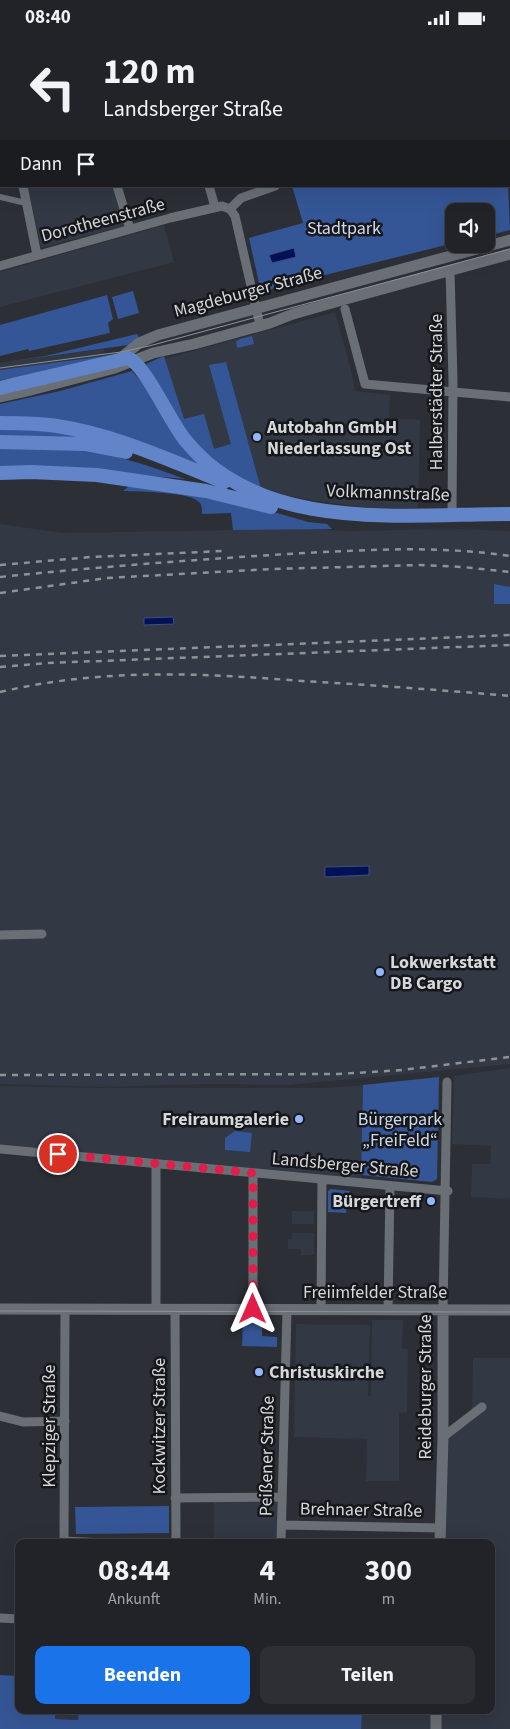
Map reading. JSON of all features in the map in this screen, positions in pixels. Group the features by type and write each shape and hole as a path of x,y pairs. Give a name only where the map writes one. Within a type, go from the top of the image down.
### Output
{"main road":[{"name":"Magdeburger Straße","path":"0,388 127,359"},
{"name":"Volkmannstraße","path":"127,359 142,370 184,439 208,464 243,494 313,519 340,522 400,524 510,523"},
{"path":"0,423 56,426 97,434 146,451 223,482 243,494"},
{"path":"0,442 66,443 106,447 158,462 243,494"},
{"path":"0,473 31,472 96,475 243,494"},
{"name":"Volkmannstraße","path":"243,494 340,513 377,515 510,514"}],"street":[{"path":"22,187 37,255"},
{"path":"117,187 130,229"},
{"path":"209,187 215,207 222,206 230,209 235,216 260,325"},
{"path":"230,209 241,198 272,187"},
{"path":"0,197 26,203"},
{"name":"Dorotheenstraße","path":"0,266 215,207"},
{"name":"Magdeburger Straße","path":"0,397 115,368 127,359 139,343 145,340 510,240"},
{"name":"Magdeburger Straße","path":"127,359 194,344 301,311 510,254"},
{"name":"Halberstädter Straße","path":"450,271 454,392 452,514"},
{"path":"345,309 365,384 510,397"},
{"path":"0,935 42,934"},
{"name":"Reideburger Straße","path":"440,1539 447,1081"},
{"name":"Landsberger Straße","path":"0,1149 446,1191"},
{"path":"156,1164 156,1309"},
{"path":"253,1173 253,1309"},
{"path":"321,1309 322,1180"},
{"path":"388,1310 390,1186"},
{"name":"Freiimfelder Straße","path":"0,1309 510,1310"},
{"name":"Klepziger Straße","path":"64,1539 65,1309"},
{"name":"Kockwitzer Straße","path":"175,1309 176,1539"},
{"name":"Peißener Straße","path":"281,1539 288,1309"},
{"path":"443,1437 482,1407"},
{"path":"0,1416 23,1422 65,1421"},
{"path":"175,1498 282,1497"},
{"name":"Brehnaer Straße","path":"282,1525 440,1528"},
{"path":"0,1618 15,1619"},
{"path":"436,1714 436,1729"}],"shaded area":[{"path":"28,187 113,187 124,226 41,248"},
{"path":"164,225 174,262 0,307 0,272"},
{"path":"294,248 296,257 272,263 269,255"},
{"path":"335,312 351,369 355,391 390,395 389,418 420,420 418,508 379,509 316,501 266,491 227,467 184,423 164,359"},
{"path":"104,349 105,355 0,370 0,363"},
{"path":"0,524 63,533 233,530 254,526 347,531 458,529 510,531 510,1064 288,1085 209,1084 99,1087 0,1084"},
{"path":"173,617 174,624 144,625 144,618"},
{"path":"369,866 369,875 325,877 325,867"},
{"path":"510,1068 510,1199 471,1197 472,1164 490,1164 491,1146 452,1144 454,1076"},
{"path":"363,1085 361,1178 150,1162 0,1148 0,1086 326,1088"},
{"path":"292,1211 314,1211 314,1224 292,1224"},
{"path":"292,1233 314,1233 314,1255 301,1255 301,1249 288,1249 288,1239 292,1239"},
{"path":"372,1320 403,1320 402,1348 408,1349 407,1412 399,1413 399,1481 366,1481 367,1439 294,1437 296,1324 370,1325 368,1396 371,1396"},
{"path":"473,1358 510,1358 510,1729 437,1729 437,1714 495,1714 495,1539 441,1539 443,1436 472,1413"},
{"path":"277,1500 277,1539 214,1539 214,1501"},
{"path":"56,1714 79,1714 79,1720 53,1719 56,1717"},
{"path":"361,1714 435,1714 434,1729 361,1729"}],"green space":[{"name":"Stadtpark","path":"292,187 508,187 510,230 495,234 495,203 445,203 445,245 261,292 249,238 303,223"},
{"path":"133,291 139,313 118,319 112,297"},
{"path":"107,295 113,319 108,323 110,333 0,356 0,325"},
{"path":"137,334 139,337 128,345 0,363 45,356"},
{"path":"252,336 254,344 237,348 236,342"},
{"path":"111,355 43,374 0,380 0,370"},
{"path":"164,356 184,419 204,414 214,449 231,444 209,365 226,362 261,489 235,476 193,442 147,369 146,364"},
{"path":"132,371 150,393 199,463 197,465 185,460 0,419 0,404 60,391"},
{"path":"0,427 67,431 130,451 0,438"},
{"path":"0,446 58,447 91,451 132,461 185,479 79,470 0,469"},
{"path":"134,482 260,508 308,522 327,524 332,529 233,530 231,513 202,514 200,503 186,496 123,491"},
{"path":"494,584 510,587 510,604 494,604"},
{"name":"Bürgerpark „FreiFeld“","path":"439,1077 437,1179 432,1182 361,1175 363,1085"},
{"path":"235,1131 252,1133 250,1152 225,1150 225,1138"},
{"path":"331,1189 350,1191 346,1213 328,1212 328,1191"},
{"path":"243,1320 262,1320 262,1336 277,1337 277,1347 242,1346"},
{"path":"169,1506 169,1533 76,1534 75,1507"},
{"path":"0,1675 15,1676 15,1714 56,1714 55,1719 78,1720 79,1714 362,1714 361,1729 0,1729"}],"tram line":[{"path":"0,368 121,352 149,346 510,249"},
{"path":"0,1311 510,1312"}],"railway":[{"path":"0,577 179,561 343,551 426,549 510,556"},
{"path":"0,565 91,557 223,551"},
{"path":"0,593 107,578 272,569 420,565 510,572"},
{"path":"0,656 510,635"},
{"path":"0,667 48,663 510,645"},
{"path":"0,692 76,679 151,674 225,676 510,696"},
{"path":"0,1075 338,1074 402,1070 510,1057"}],"place":[{"name":"Autobahn GmbH Niederlassung Ost","path":"257,437"},
{"name":"Lokwerkstatt DB Cargo","path":"380,972"},
{"name":"Freiraumgalerie","path":"299,1119"},
{"name":"Bürgertreff","path":"431,1201"},
{"name":"Christuskirche","path":"259,1372"}],"route":[{"path":"58,1154 253,1173 253,1309"}]}
